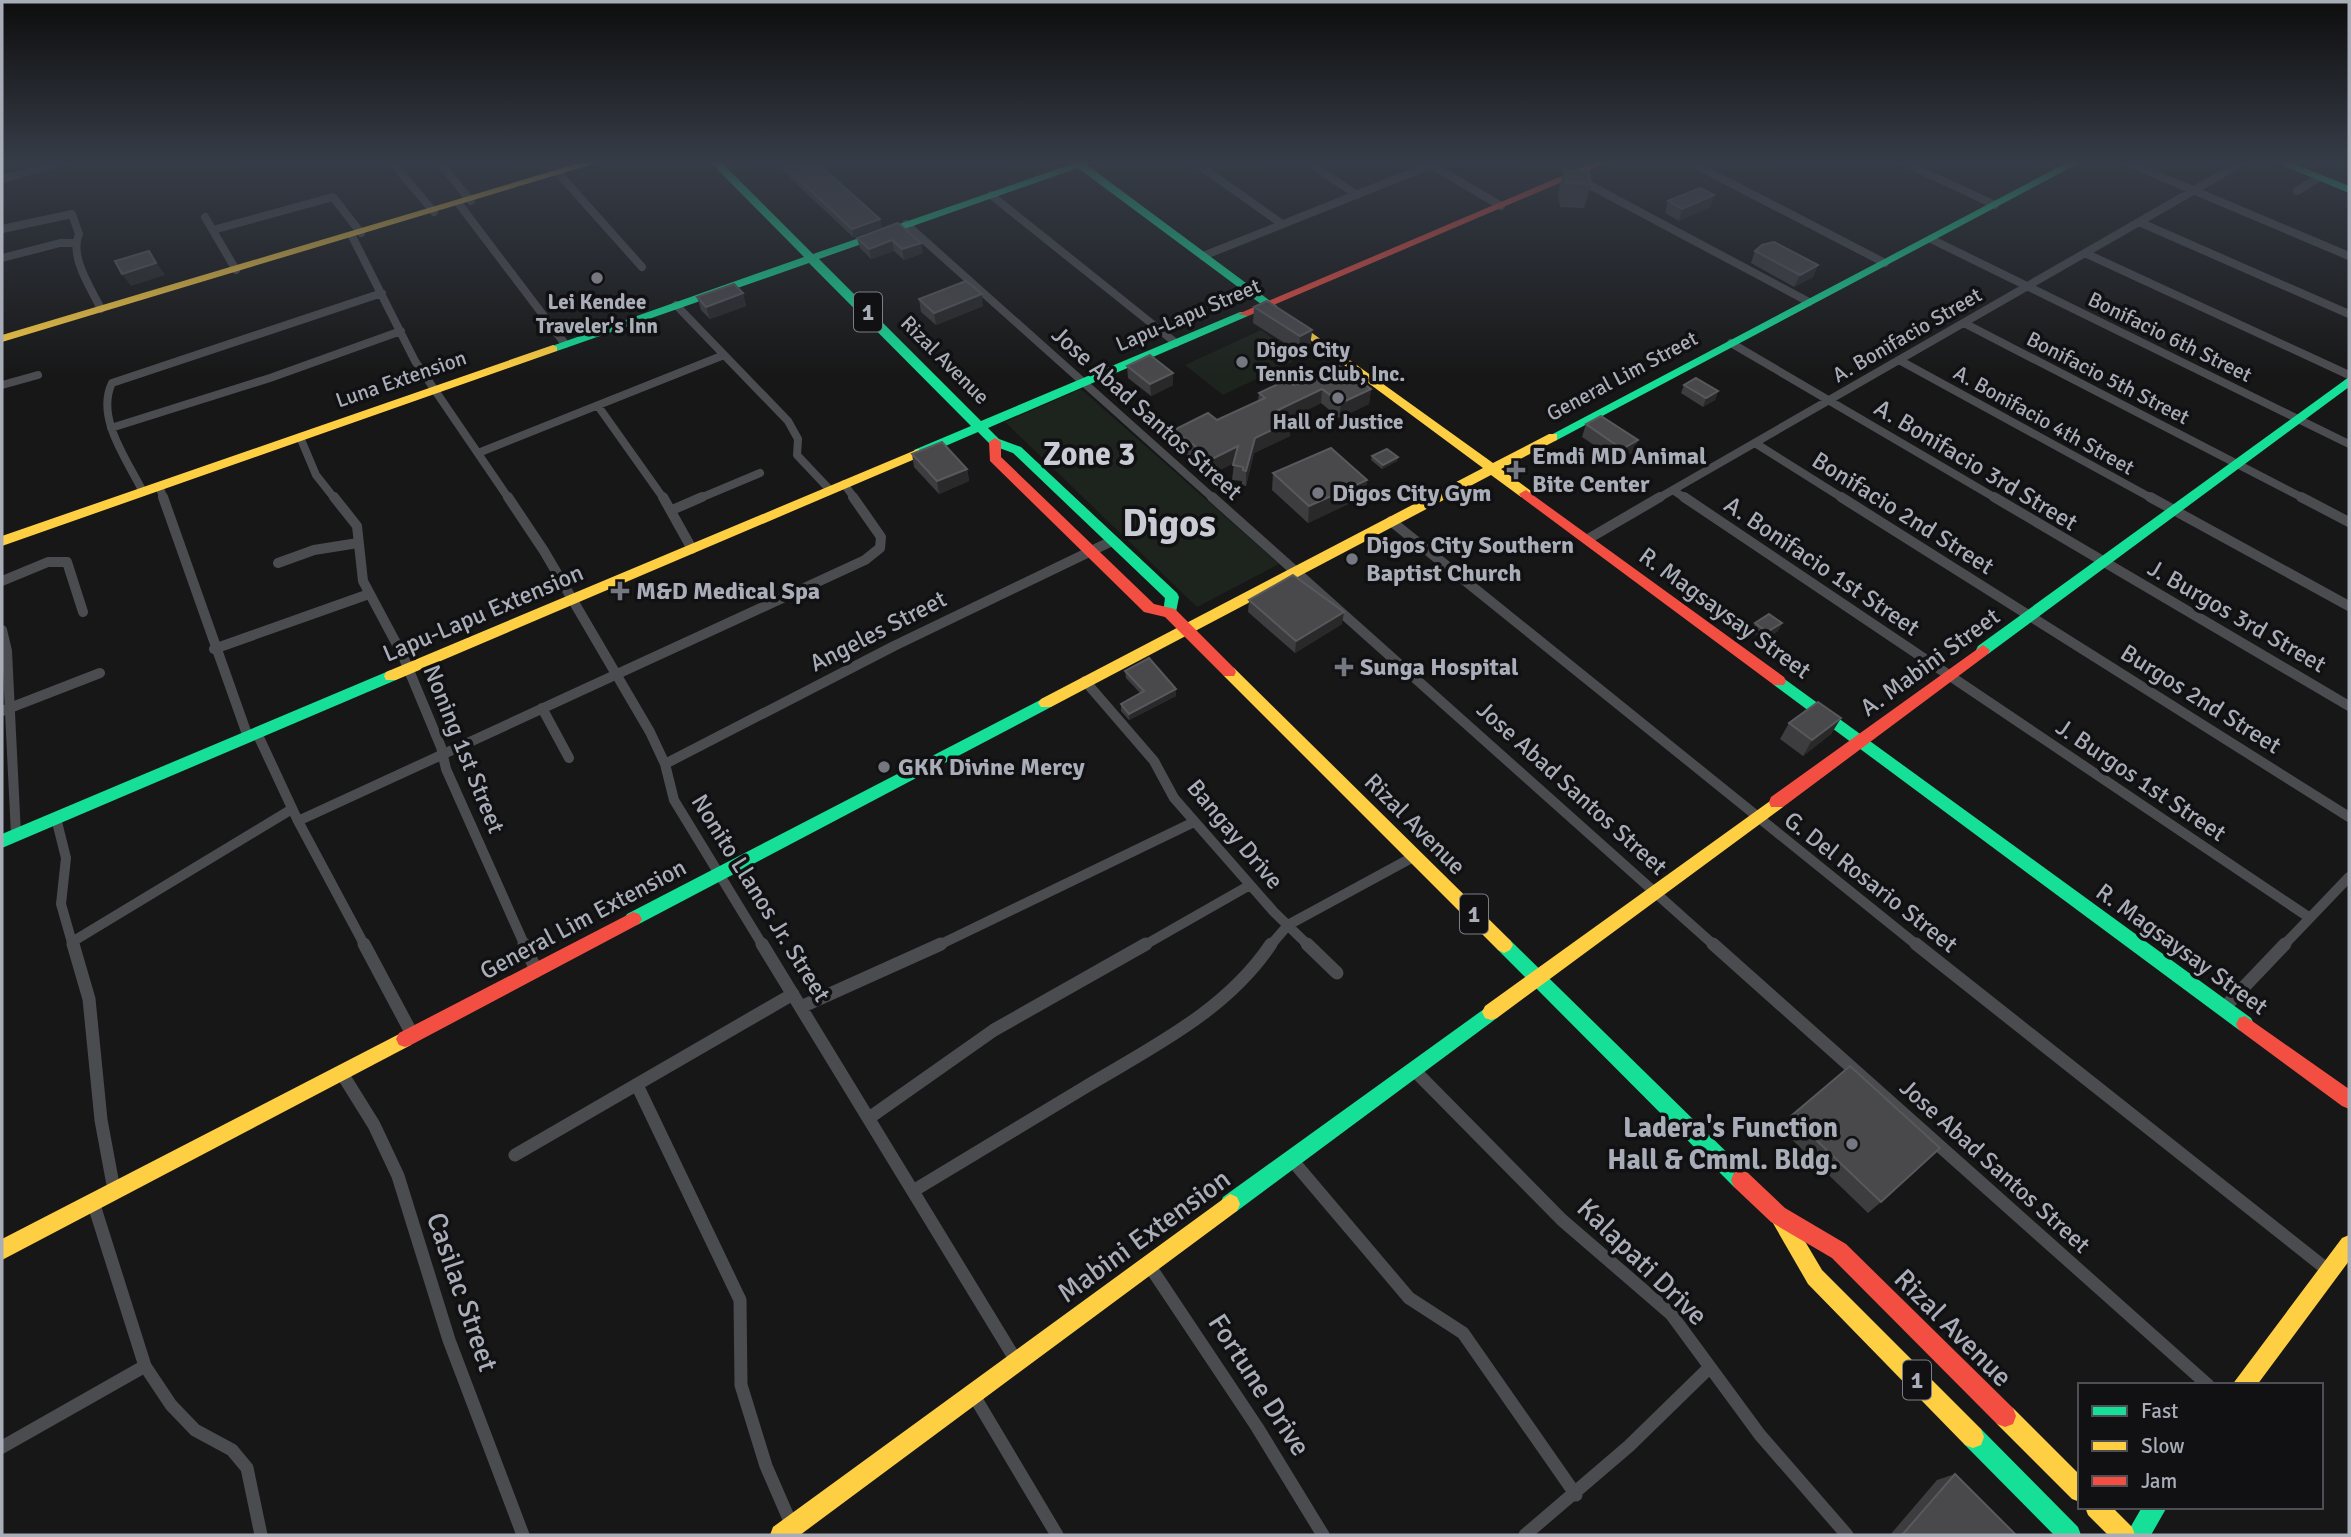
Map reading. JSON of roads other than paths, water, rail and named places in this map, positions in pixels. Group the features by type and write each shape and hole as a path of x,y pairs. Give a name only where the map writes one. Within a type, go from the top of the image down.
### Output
{"street":[{"path":"79,233 75,243 83,276 101,309"},
{"path":"215,233 236,270"},
{"path":"2,339 361,233"},
{"path":"486,233 565,344"},
{"path":"611,233 642,267"},
{"name":"Rizal Avenue","path":"788,233 995,442 1017,450 1172,597 1170,613"},
{"name":"Luna Extension","path":"2,541 884,233"},
{"name":"Jose Abad Santos Street","path":"915,233 1293,572 1657,891 2206,1383"},
{"path":"1038,233 1176,343"},
{"name":"R. Magsaysay Street","path":"1173,233 2349,1100"},
{"path":"1203,256 1260,233"},
{"name":"Lapu-Lapu Street","path":"981,426 1437,233"},
{"path":"1679,233 1809,302"},
{"path":"1827,233 1885,263"},
{"name":"General Lim Street","path":"1186,629 1943,233"},
{"name":"A. Bonifacio Street","path":"1588,540 2120,233"},
{"path":"2163,233 2349,314"},
{"path":"2294,233 2349,256"},
{"name":"Nonito Llanos Jr. Street","path":"357,234 382,293 434,390 572,599 665,764 674,800 1017,1362"},
{"name":"Bonifacio 6th Street","path":"1931,239 2349,444"},
{"path":"2,258 60,243 75,243"},
{"path":"2085,253 2349,375"},
{"path":"382,293 116,381 109,385 107,392 111,428 151,489 214,649 252,735 412,1034"},
{"path":"298,821 853,566 880,548 881,537 837,487 797,455 798,439 792,425 676,305"},
{"name":"Bonifacio 5th Street","path":"1964,323 2349,522"},
{"path":"111,428 270,378 401,331"},
{"name":"A. Bonifacio 3rd Street","path":"1731,343 2103,562"},
{"path":"478,453 724,355"},
{"name":"A. Bonifacio 4th Street","path":"1899,360 2349,606"},
{"path":"2,385 38,375"},
{"name":"A. Mabini Street","path":"1539,979 2349,381"},
{"path":"598,406 672,510 692,549"},
{"name":"Lapu-Lapu Extension","path":"9,838 981,426"},
{"name":"Noning 1st Street","path":"300,437 316,475 357,526 359,567 369,594 408,669 443,753 446,769 536,970"},
{"name":"Rizal Avenue","path":"995,442 995,458 1089,552 1149,608 1170,613 1778,1215 1839,1251 2078,1489"},
{"name":"Bonifacio 2nd Street","path":"1755,443 2030,616"},
{"path":"672,510 760,472"},
{"name":"A. Bonifacio 1st Street","path":"1673,490 1948,677"},
{"path":"1064,527 1086,516"},
{"name":"G. Del Rosario Street","path":"1391,521 1756,818 2329,1271"},
{"name":"Angeles Street","path":"665,764 906,640 1112,541"},
{"path":"278,563 314,550 358,543"},
{"path":"2,581 48,562 67,562 83,612"},
{"name":"J. Burgos 3rd Street","path":"2103,562 2349,706"},
{"path":"214,649 369,594"},
{"name":"Burgos 2nd Street","path":"2030,616 2349,817"},
{"name":"General Lim Extension","path":"2,1250 1186,629"},
{"path":"2,630 7,651 9,838"},
{"path":"6,710 100,673"},
{"name":"J. Burgos 1st Street","path":"1948,677 2310,918"},
{"name":"Bangay Drive","path":"1085,681 1154,761 1174,798 1194,822 1250,885 1338,974"},
{"path":"542,708 569,758"},
{"path":"72,942 292,809"},
{"path":"56,818 66,858 61,904 90,1009 101,1120 114,1190"},
{"path":"801,1007 978,927 1194,822"},
{"path":"913,1191 1181,1030 1236,988 1255,968 1278,933 1415,856"},
{"path":"2223,1009 2349,877"},
{"path":"869,1118 994,1030 1250,885"},
{"name":"Mabini Extension","path":"789,1532 1539,979"},
{"path":"515,1155 793,994"},
{"name":"Kalapati Drive","path":"1414,1070 1581,1237 1671,1314 1767,1443 1847,1535"},
{"name":"Casilac Street","path":"341,1072 374,1125 398,1176 449,1340 523,1535"},
{"path":"637,1085 740,1300 741,1385 789,1532"},
{"path":"1292,1160 1409,1298 1463,1333 1576,1495"},
{"path":"93,1202 145,1366 171,1405 195,1430 241,1458 247,1468 261,1535"},
{"name":"Rizal Avenue","path":"1778,1215 1815,1277 2070,1535"},
{"path":"2245,1383 2349,1245"},
{"name":"Fortune Drive","path":"1149,1265 1256,1427 1323,1535"},
{"path":"2,1447 145,1366"},
{"path":"1525,1535 1576,1495 1710,1367"},
{"path":"974,1394 1057,1535"},
{"path":"2098,1509 2124,1535"},
{"path":"2137,1535 2156,1509"}],"place":[{"name":"Lei Kendee Traveler's Inn","path":"597,278"},
{"name":"Digos City Tennis Club, Inc.","path":"1242,362"},
{"name":"Hall of Justice","path":"1338,398"},
{"name":"Emdi MD Animal Bite Center","path":"1516,470"},
{"name":"Digos City Gym","path":"1318,493"},
{"name":"Digos City Southern Baptist Church","path":"1352,559"},
{"name":"M&D Medical Spa","path":"620,591"},
{"name":"Sunga Hospital","path":"1344,667"},
{"name":"GKK Divine Mercy","path":"884,767"},
{"name":"Ladera's Function Hall & Cmml. Bldg.","path":"1852,1144"}],"district":[{"name":"Zone 3","path":"1089,454"},
{"name":"Digos","path":"1169,523"}]}
